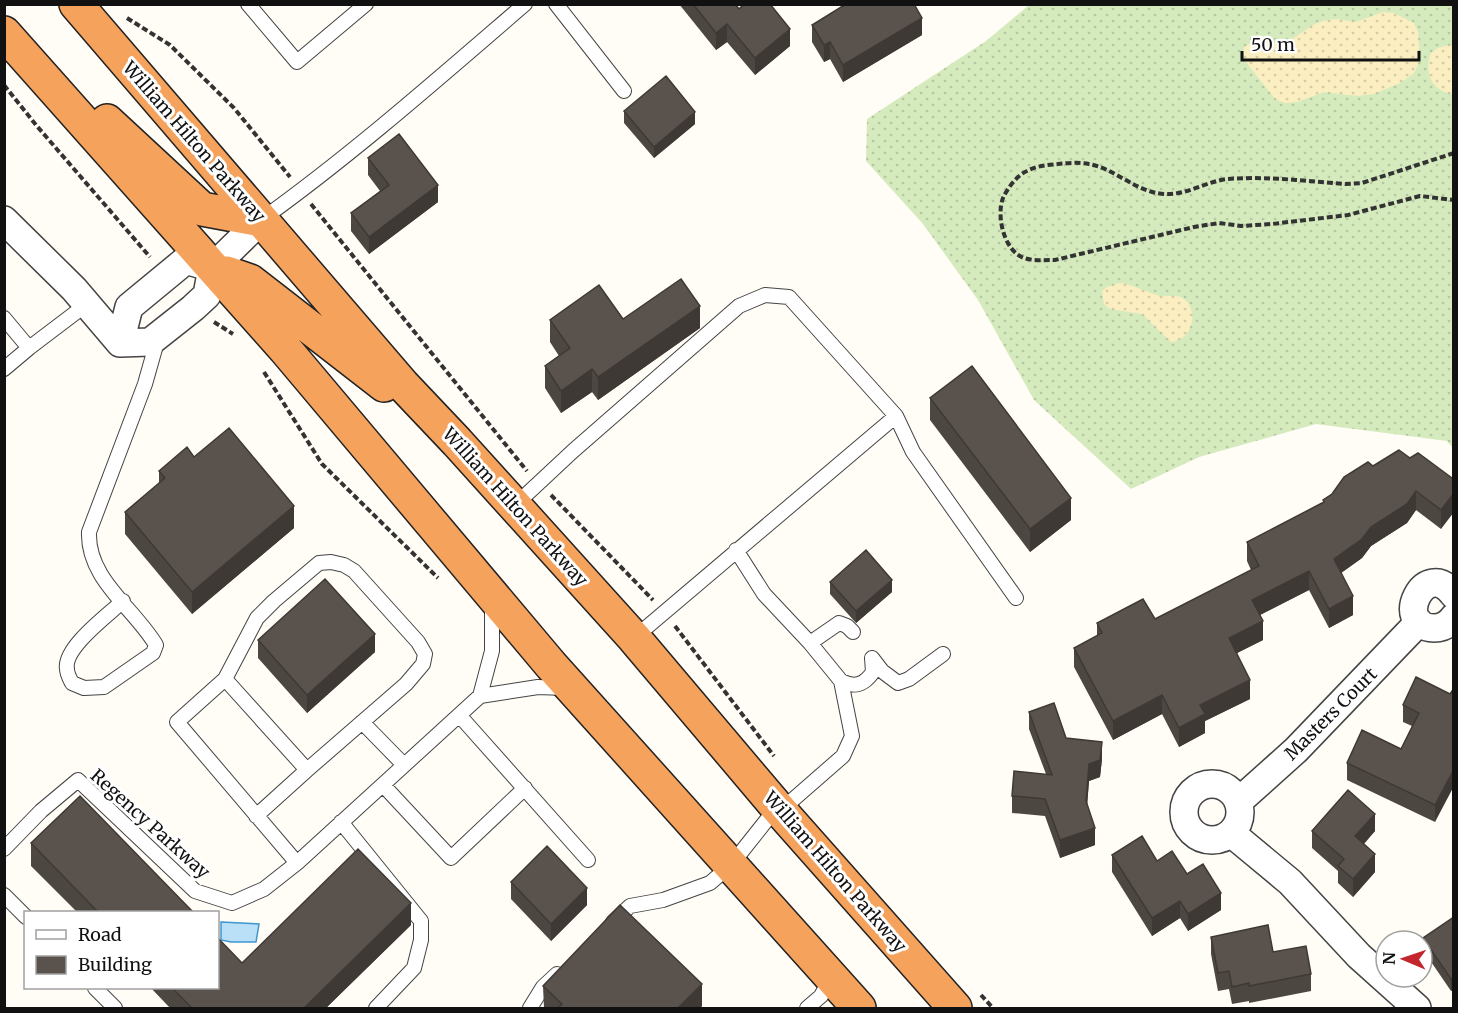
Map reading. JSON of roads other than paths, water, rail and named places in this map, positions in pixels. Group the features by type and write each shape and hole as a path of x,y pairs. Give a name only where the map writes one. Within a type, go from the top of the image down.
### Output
{"highway":[{"name":"William Hilton Parkway","path":"76,4 403,385 967,1001"},
{"path":"4,26 202,209 261,220"},
{"path":"4,33 285,349 573,689 859,1008"},
{"path":"212,268 250,281 457,442"}],"street":[{"path":"4,220 74,289 120,343"},
{"path":"120,343 150,342 207,295 212,268 261,220"},
{"path":"120,343 129,307 165,275 186,260 212,268"},
{"path":"1454,595 1443,586 1435,584 1426,586 1414,598 1413,607 1414,615 1427,627 1443,627 1454,617"},
{"name":"Masters Court","path":"1239,802 1296,750 1419,622"},
{"path":"1214,783 1233,793 1239,802 1240,814 1231,833 1210,840 1200,837 1191,830 1184,810 1187,799 1194,790 1214,783"},
{"path":"1231,833 1290,882 1359,956 1417,1008"}],"lane":[{"path":"248,4 297,62 366,4"},
{"path":"261,220 302,191 412,101 525,4"},
{"path":"556,4 624,91"},
{"path":"514,506 538,482 739,306 765,295 789,297 896,416 913,452 1016,598"},
{"path":"5,368 87,304"},
{"path":"4,318 29,348"},
{"path":"123,601 76,645 69,655 66,668 72,683 84,688 104,687 153,652 156,645 149,633 123,601 106,582 88,548 89,532 145,384 158,336"},
{"path":"634,638 896,416"},
{"path":"736,550 764,594 810,643 841,681 851,686 867,681 873,672 872,658 882,671 898,683 909,679 942,654"},
{"path":"256,816 406,684 423,664 424,654 418,642 364,581 344,565 331,562 319,563 274,601 257,618 225,679 177,723 256,816 297,863"},
{"path":"492,594 494,623 492,651 480,696 538,687 573,689"},
{"path":"810,643 839,623 853,632"},
{"path":"225,679 307,770"},
{"path":"604,931 630,906 663,900 710,883 730,865 786,804 843,756 852,736 841,681"},
{"name":"Regency Parkway","path":"4,849 41,811 78,780 195,891 232,903 264,889 297,863 480,696"},
{"path":"459,715 588,860"},
{"path":"362,722 404,765"},
{"path":"382,785 451,858 525,788"},
{"path":"341,822 421,921 421,940 414,968 376,1008"},
{"path":"4,895 24,915"},
{"path":"530,1008 543,987 569,963"},
{"path":"807,1008 821,996 831,978"},
{"path":"97,989 116,1008"}],"water":[{"path":"221,922 259,924 256,942 221,940"}]}
